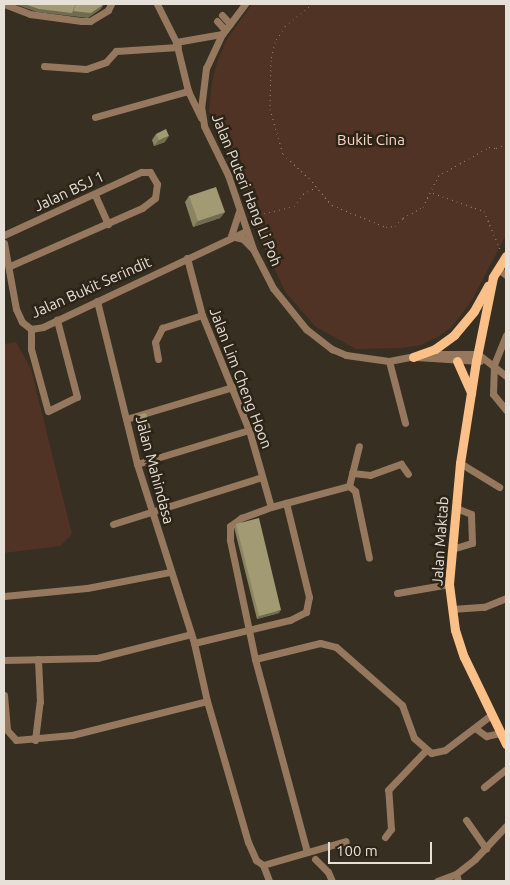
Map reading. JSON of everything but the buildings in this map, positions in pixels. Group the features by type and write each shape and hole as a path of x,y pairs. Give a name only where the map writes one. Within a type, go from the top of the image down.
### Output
{"main road":[{"path":"413,357 434,349 454,335 474,311 505,257"},
{"path":"479,358 495,273"},
{"name":"Jalan Maktab","path":"479,358 460,463 449,584 452,609 464,656 506,744"},
{"path":"457,361 471,396"}],"street":[{"path":"4,4 30,14 90,21 108,10 111,4"},
{"path":"158,4 177,45 188,91 204,126"},
{"name":"Jalan Puteri Hang Li Poh","path":"245,4 225,29 206,68 202,86 204,126 228,174 246,231 273,288 317,339 332,349 361,360 389,361 413,357 479,358"},
{"path":"44,66 86,69 106,62 116,51 177,45 225,29 219,18"},
{"path":"95,116 188,91"},
{"name":"Jalan BSJ 1","path":"4,235 146,171 157,184 154,198 142,208 108,224"},
{"path":"10,266 108,224 95,195"},
{"path":"239,211 231,236 243,239 254,250"},
{"name":"Jalan Bukit Serindit","path":"4,243 10,266 18,316 31,329 57,320 231,236 246,231"},
{"name":"Jalan Lim Cheng Hoon","path":"187,258 202,315 249,430 271,507"},
{"path":"495,273 506,275"},
{"name":"Jalan Mahindasa","path":"97,301 137,464 151,513 194,642 206,701 248,842 256,860 263,866 269,881"},
{"path":"158,359 155,342 162,328 202,315"},
{"path":"31,329 30,349 48,411 77,397 57,320"},
{"path":"506,335 494,365 493,394 506,410"},
{"name":"Jalan Puteri Hang Li Poh","path":"413,357 457,361 479,358"},
{"path":"479,358 494,365 506,376"},
{"path":"389,361 406,423"},
{"path":"126,418 233,387"},
{"path":"137,464 249,430"},
{"path":"349,486 359,446"},
{"path":"460,463 499,487"},
{"path":"352,473 370,476 402,464 408,474"},
{"path":"113,524 262,476"},
{"path":"307,852 255,659 229,533 235,521 271,507 349,486"},
{"path":"349,486 355,491 369,558"},
{"path":"194,642 300,616 308,605 286,503"},
{"path":"452,549 472,542 471,514 456,508"},
{"path":"4,596 87,588 170,572"},
{"path":"397,593 449,584"},
{"path":"452,609 484,607 506,598"},
{"path":"4,660 97,658 191,634"},
{"path":"255,659 320,644 336,647 402,705 414,738 425,751 438,754 491,715"},
{"path":"35,740 40,702 38,659"},
{"path":"4,694 10,737 35,740 72,735 206,701"},
{"path":"475,728 486,736 500,733"},
{"path":"386,837 391,829 388,790 425,751"},
{"path":"484,787 506,769"},
{"path":"466,820 486,849"},
{"path":"437,881 456,874 486,849 506,826"},
{"path":"263,866 346,841"},
{"path":"315,859 328,872 332,881"},
{"path":"456,874 458,881"}],"path":[{"path":"313,4 284,26 275,42 270,99 273,130 283,154 332,204 386,228 395,226 403,218 423,207 432,192 438,176 459,161 489,146 496,148 506,144"},
{"path":"243,221 294,206 302,194 316,187"},
{"path":"432,192 484,211 505,257"}],"green space":[{"name":"Bukit Cina","path":"252,4 506,4 506,235 472,300 451,328 439,336 421,345 401,348 356,349 316,327 286,293 264,247 241,180 209,111 212,81 218,60 227,39"},
{"path":"16,342 31,369 72,534 60,546 4,553 4,344"}]}
